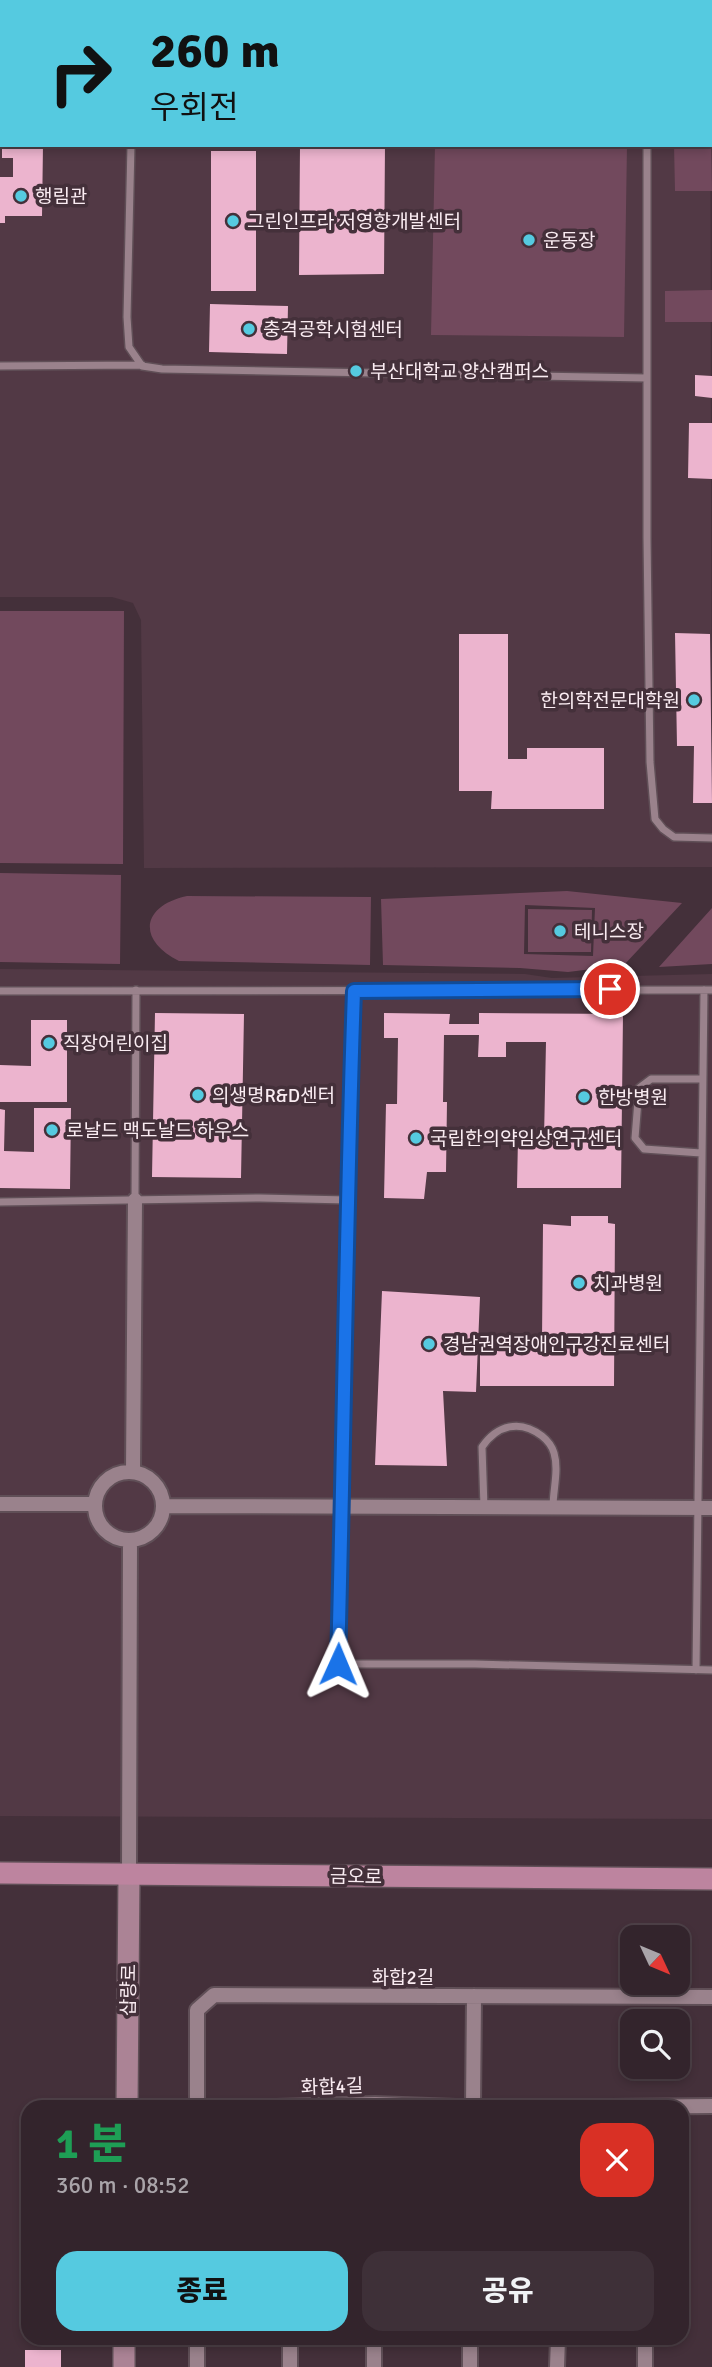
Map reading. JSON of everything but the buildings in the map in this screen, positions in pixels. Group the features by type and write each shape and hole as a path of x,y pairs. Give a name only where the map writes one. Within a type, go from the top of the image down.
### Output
{"main road":[{"name":"금오로","path":"0,1873 712,1879"}],"street":[{"path":"133,1471 135,1200"},
{"path":"133,1471 152,1479 163,1496 164,1506 158,1526 150,1534 130,1541 109,1534 101,1526 96,1516 95,1504 97,1493 111,1476 133,1471"},
{"path":"0,1504 95,1504"},
{"path":"164,1506 706,1508"},
{"path":"129,1874 130,1541"},
{"name":"삽량로","path":"127,2100 129,1874"},
{"name":"화합2길","path":"197,2100 197,2010 214,1995 712,1997"},
{"path":"473,2100 474,1996"},
{"path":"689,2106 712,2106"},
{"path":"124,2345 124,2367"},
{"path":"197,2345 197,2367"},
{"path":"289,2345 289,2367"},
{"path":"374,2345 374,2367"},
{"path":"470,2345 470,2367"},
{"path":"557,2367 558,2345"},
{"path":"645,2345 645,2367"}],"lane":[{"path":"131,147 127,317 129,347 142,365"},
{"path":"647,147 650,734 655,819 674,837 712,838"},
{"path":"0,366 142,365 176,369 648,378"},
{"path":"135,990 135,1200"},
{"path":"0,991 708,990 701,1153 706,1508 696,1670"},
{"path":"354,991 338,1664 488,1664 712,1670"},
{"path":"701,1153 644,1149 635,1138 639,1088 652,1079 703,1079"},
{"path":"0,1202 347,1200"},
{"path":"484,1507 482,1447 488,1439 507,1426 524,1425 546,1439 554,1450 553,1507"}],"shaded area":[{"name":"부산대학교 양산캠퍼스","path":"0,147 710,147 712,867 144,868 141,620 133,603 112,597 0,597"},
{"name":"운동장","path":"435,147 627,147 624,337 431,335"},
{"path":"674,147 711,147 712,191 675,191"},
{"path":"712,290 712,322 665,322 665,291"},
{"path":"0,611 124,611 123,864 0,863"},
{"path":"0,873 121,875 120,964 0,962"},
{"path":"567,891 682,903 624,965 568,972 520,968 383,965 381,899","holes":["525,905 595,908 593,956 524,954"]},
{"path":"187,896 371,897 370,965 179,961 165,953 156,943 150,924 160,907"},
{"path":"712,908 712,964 659,967"},
{"name":"테니스장","path":"528,909 592,910 591,952 528,952"},
{"path":"0,969 525,974 552,978 712,974 712,1819 0,1816"}],"place":[{"name":"행림관","path":"21,196"},
{"name":"그린인프라 저영향개발센터","path":"233,221"},
{"name":"운동장","path":"529,240"},
{"name":"충격공학시험센터","path":"249,329"},
{"name":"부산대학교 양산캠퍼스","path":"356,371"},
{"name":"한의학전문대학원","path":"694,700"},
{"name":"테니스장","path":"560,931"},
{"name":"직장어린이집","path":"49,1043"},
{"name":"의생명R&D센터","path":"198,1095"},
{"name":"한방병원","path":"584,1097"},
{"name":"로날드 맥도날드 하우스","path":"52,1130"},
{"name":"국립한의약임상연구센터","path":"416,1138"},
{"name":"치과병원","path":"579,1283"},
{"name":"경남권역장애인구강진료센터","path":"429,1344"}],"route":[{"path":"338,1664 354,991 610,989"}]}
